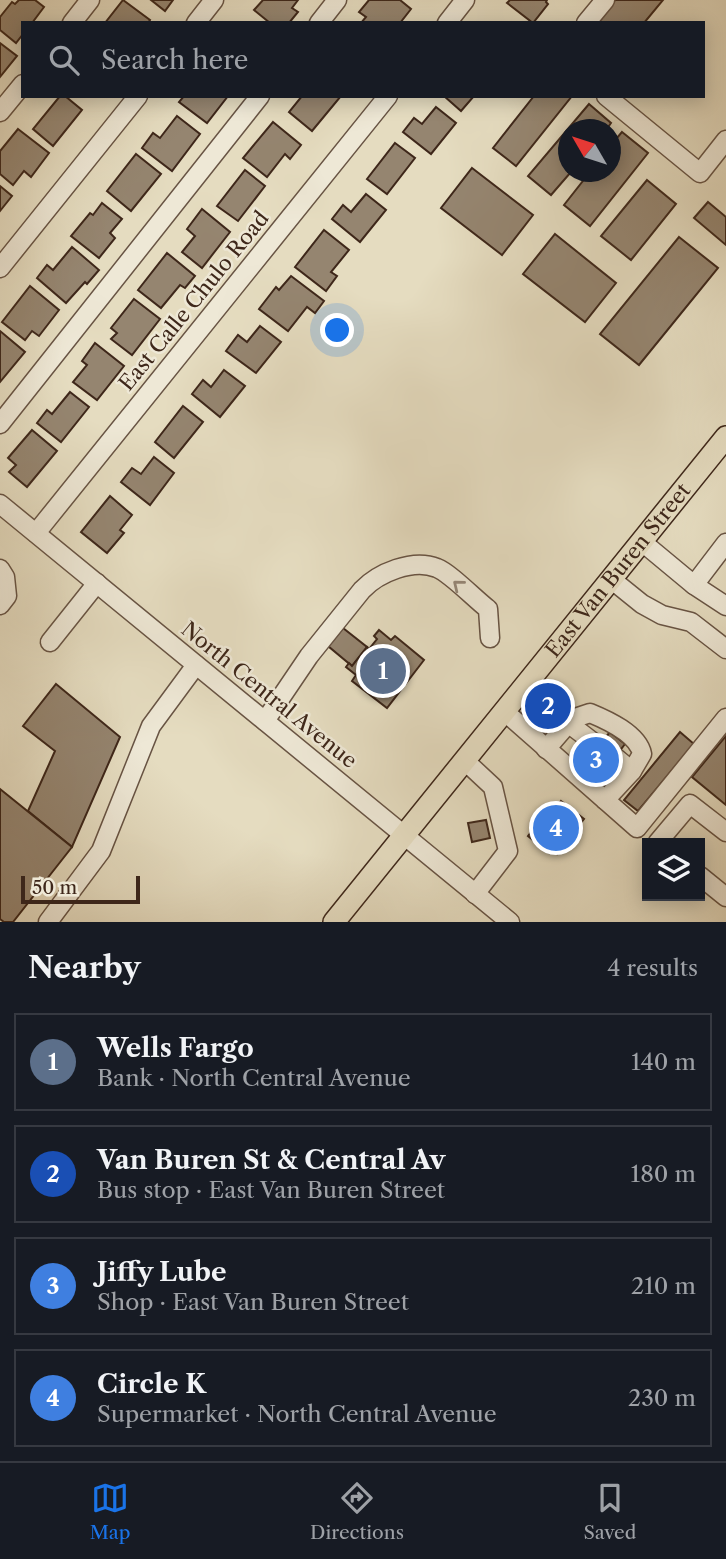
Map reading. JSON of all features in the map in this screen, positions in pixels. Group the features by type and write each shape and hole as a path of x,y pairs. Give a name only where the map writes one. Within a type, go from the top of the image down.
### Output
{"main road":[{"name":"East Van Buren Street","path":"334,922 725,441"}],"street":[{"path":"74,21 90,0"},
{"path":"198,21 215,0"},
{"path":"321,21 337,0"},
{"path":"449,21 465,0"},
{"path":"588,21 605,0"},
{"path":"0,112 21,86"},
{"path":"0,268 136,98"},
{"path":"0,424 258,98"},
{"name":"East Calle Chulo Road","path":"36,533 386,98"},
{"path":"608,98 700,173 726,140"},
{"name":"North Central Avenue","path":"0,504 510,922"},
{"path":"642,541 694,585 726,606"},
{"path":"694,585 726,543"},
{"path":"265,721 309,656 371,580 404,568 437,568 488,609 490,638"},
{"path":"0,569 5,577 7,596 0,605"},
{"path":"611,579 642,604 662,615 691,622 726,649"},
{"path":"50,642 97,583"},
{"path":"48,922 101,851 151,726 196,665"},
{"path":"504,711 637,828 726,718"},
{"path":"546,749 572,719 590,713 611,722 640,747 642,754 632,771 606,800"},
{"path":"568,723 598,746"},
{"path":"615,757 632,771"},
{"path":"464,760 493,786 508,851 475,894"},
{"path":"661,838 690,804 726,832"},
{"path":"705,880 726,897"}],"building":[{"path":"19,0 35,0 44,7 34,21 21,21 21,37 16,43 0,30 0,17 12,2 15,4"},
{"path":"123,0 150,20 149,21 107,21"},
{"path":"151,0 173,0 165,11"},
{"path":"263,0 298,0 292,8 298,12 291,21 268,21 254,10"},
{"path":"369,0 400,0 411,9 402,21 363,21 366,17 359,12"},
{"path":"510,0 547,0 548,4 535,21 530,21 507,3"},
{"path":"615,0 663,0 646,21 598,21"},
{"path":"0,43 17,56 0,77"},
{"path":"58,98 67,98 82,110 53,146 33,129"},
{"path":"182,98 226,98 207,123 179,102"},
{"path":"300,98 339,98 312,131 289,112"},
{"path":"446,98 472,98 461,111"},
{"path":"532,98 570,98 516,166 493,148"},
{"path":"589,104 606,119 576,119"},
{"path":"436,107 456,123 431,154 403,132 414,118 422,124"},
{"path":"177,116 200,134 172,171 142,148 153,133 160,138"},
{"path":"273,122 301,145 290,159 285,154 267,177 243,158"},
{"path":"18,129 49,153 31,177 24,171 13,185 0,174 0,151"},
{"path":"621,133 648,153 590,226 564,205 582,182 621,182"},
{"path":"558,141 558,182 562,182 551,195 528,176"},
{"path":"395,143 415,158 387,194 367,179"},
{"path":"136,154 161,174 131,211 107,191"},
{"path":"472,168 533,215 502,255 441,208"},
{"path":"245,170 265,186 238,221 217,206"},
{"path":"647,180 676,204 631,260 601,236"},
{"path":"0,186 12,196 0,211"},
{"path":"366,194 386,210 360,242 332,219 343,205 351,212"},
{"path":"708,202 726,217 726,245 694,218"},
{"path":"102,203 122,219 110,233 115,238 99,258 71,236"},
{"path":"202,209 230,232 202,268 182,252 195,236 187,229"},
{"path":"324,230 349,250 331,272 337,276 326,291 295,267"},
{"path":"555,234 616,283 585,322 523,274"},
{"path":"679,237 718,268 639,365 600,334"},
{"path":"72,247 99,270 66,303 37,278 47,265 53,270"},
{"path":"167,253 195,276 185,288 180,285 161,308 138,290"},
{"path":"291,276 324,301 315,313 307,307 288,331 259,309 276,287 279,290"},
{"path":"30,286 59,310 39,336 32,331 25,340 2,322"},
{"path":"134,299 160,319 132,355 111,339 117,333 111,328"},
{"path":"260,326 281,342 256,373 226,351 238,335 247,342"},
{"path":"0,331 25,352 0,382"},
{"path":"95,343 124,366 97,400 73,382 87,365 82,361"},
{"path":"224,370 245,386 220,417 192,394 203,380 211,387"},
{"path":"70,392 89,407 61,442 37,423 47,410 52,414"},
{"path":"183,406 203,422 174,458 155,442"},
{"path":"32,430 57,451 27,487 9,472 16,465 8,458"},
{"path":"154,457 174,473 150,505 121,482 132,468 141,474"},
{"path":"110,496 132,515 120,530 124,533 107,553 81,532"},
{"path":"343,628 367,647 352,666 328,646"},
{"path":"379,630 391,640 395,636 424,660 387,708 352,681 356,675 346,667 349,663 352,666 367,647 369,649 377,639 374,636"},
{"path":"56,684 120,737 72,847 28,811 55,751 23,726"},
{"path":"610,732 625,744 596,782 574,765 586,749 592,754"},
{"path":"680,732 694,744 638,811 624,800"},
{"path":"726,736 726,805 692,777"},
{"path":"0,789 72,847 13,922 0,919"},
{"path":"561,801 584,819 557,854 551,849 549,853 528,836 550,807 554,804 557,806"},
{"path":"486,820 490,838 472,842 468,823"}],"place":[{"name":"Wells Fargo","path":"383,671"},
{"name":"Van Buren St & Central Av","path":"548,706"},
{"name":"Jiffy Lube","path":"596,760"},
{"name":"Circle K","path":"556,828"}]}
